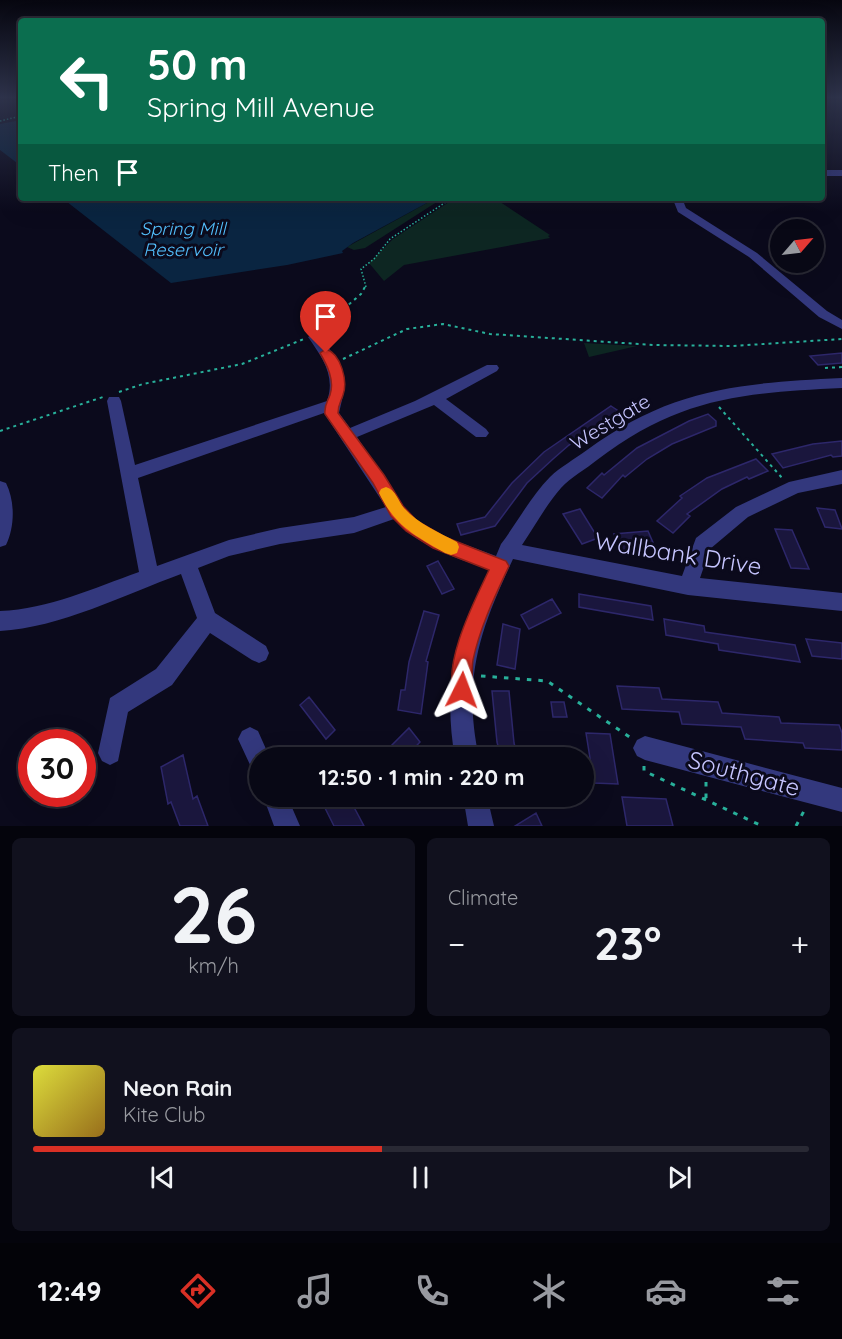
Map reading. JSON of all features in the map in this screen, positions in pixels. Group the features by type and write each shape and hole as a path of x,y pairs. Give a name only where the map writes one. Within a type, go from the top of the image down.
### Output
{"street":[{"path":"825,173 842,173"},
{"path":"680,201 682,210 753,255 823,314 842,325"},
{"path":"129,474 331,405 337,393 336,366 314,336"},
{"path":"346,435 387,421 436,399 492,368"},
{"name":"Westgate","path":"465,747 460,723 464,661 480,609 504,558 555,482 651,417 709,396 762,387 842,383"},
{"path":"436,399 481,433"},
{"path":"114,401 150,578"},
{"name":"Wallbank Drive","path":"331,405 332,414 378,479 397,511 411,526 439,543 504,558 688,586 842,602"},
{"path":"688,586 702,544 742,512 792,489 842,477"},
{"path":"0,488 5,509 0,539"},
{"path":"0,621 20,620 48,614 229,548 280,536 354,525 397,511"},
{"path":"187,564 208,620 259,653"},
{"path":"110,753 118,706 164,676 208,620"},
{"path":"250,739 254,747"},
{"name":"Southgate","path":"645,748 842,800"},
{"path":"279,807 287,826"},
{"path":"477,807 479,825"}],"path":[{"path":"0,431 142,384 242,364 314,336 309,327 361,297 366,287 361,269 374,259 390,239 447,201"},
{"path":"333,363 407,329 443,324 490,334 653,345 732,346 842,339"},
{"path":"825,368 842,367"},
{"path":"709,396 792,489"},
{"path":"463,674 547,681 645,748 644,771 762,826"}],"green space":[{"path":"431,201 438,201 365,248 354,250 347,247"},
{"path":"450,201 499,201 550,235 548,236 550,238 404,265 384,281 369,263 393,239"},
{"path":"584,343 637,346 589,357"}],"water":[{"path":"0,136 18,136 18,164 0,150"},
{"name":"Spring Mill Reservoir","path":"66,201 430,201 353,243 342,251 343,253 287,265 171,283"}],"building":[{"path":"842,353 842,363 818,365 810,356"},
{"path":"611,406 620,412 569,445 553,459 527,483 495,526 461,535 457,524 485,517 512,483 544,452"},
{"path":"708,414 716,421 716,426 672,444 647,459 625,477 623,475 602,498 587,488 602,473 604,475 637,448 689,421"},
{"path":"842,441 842,456 833,457 831,455 783,468 772,454 813,444"},
{"path":"756,459 768,471 749,479 747,477 722,489 687,514 690,516 673,533 657,521 682,498 680,496 707,478"},
{"path":"817,508 835,510 842,529 825,527"},
{"path":"580,509 598,538 582,544 563,514"},
{"path":"775,529 792,530 809,569 791,568"},
{"path":"648,531 655,547 620,550 614,534"},
{"path":"438,561 454,589 442,594 427,566"},
{"path":"579,594 651,606 653,620 579,607"},
{"path":"552,599 561,613 529,629 521,615"},
{"path":"424,611 439,615 426,661 428,662 421,714 398,710 401,690 405,690 409,662"},
{"path":"664,619 704,626 705,632 795,645 800,662 719,650 718,644 666,635"},
{"path":"503,624 520,629 515,669 497,665"},
{"path":"806,639 842,643 842,659 812,656"},
{"path":"617,686 659,688 662,699 718,702 722,713 779,717 781,723 839,725 842,733 842,750 805,748 803,743 745,739 741,727 682,724 679,712 622,709"},
{"path":"492,691 509,691 515,747 498,747"},
{"path":"309,697 335,730 326,739 300,705"},
{"path":"551,702 564,702 567,717 553,717"},
{"path":"409,728 420,742 415,747 390,747"},
{"path":"586,733 610,734 618,784 594,783 594,747 588,747"},
{"path":"183,755 193,799 197,796 208,826 180,826 171,802 168,804 161,767"},
{"path":"622,797 666,799 673,826 627,826"},
{"path":"324,807 354,807 364,826 334,826"},
{"path":"536,813 542,826 515,826"}],"slow traffic":[{"path":"386,493 397,511 411,526 439,543 451,547"}],"route":[{"path":"326,353 336,366 337,393 331,405 332,414 378,479 397,511 411,526 439,543 500,566 480,609 464,661 462,690"}]}
